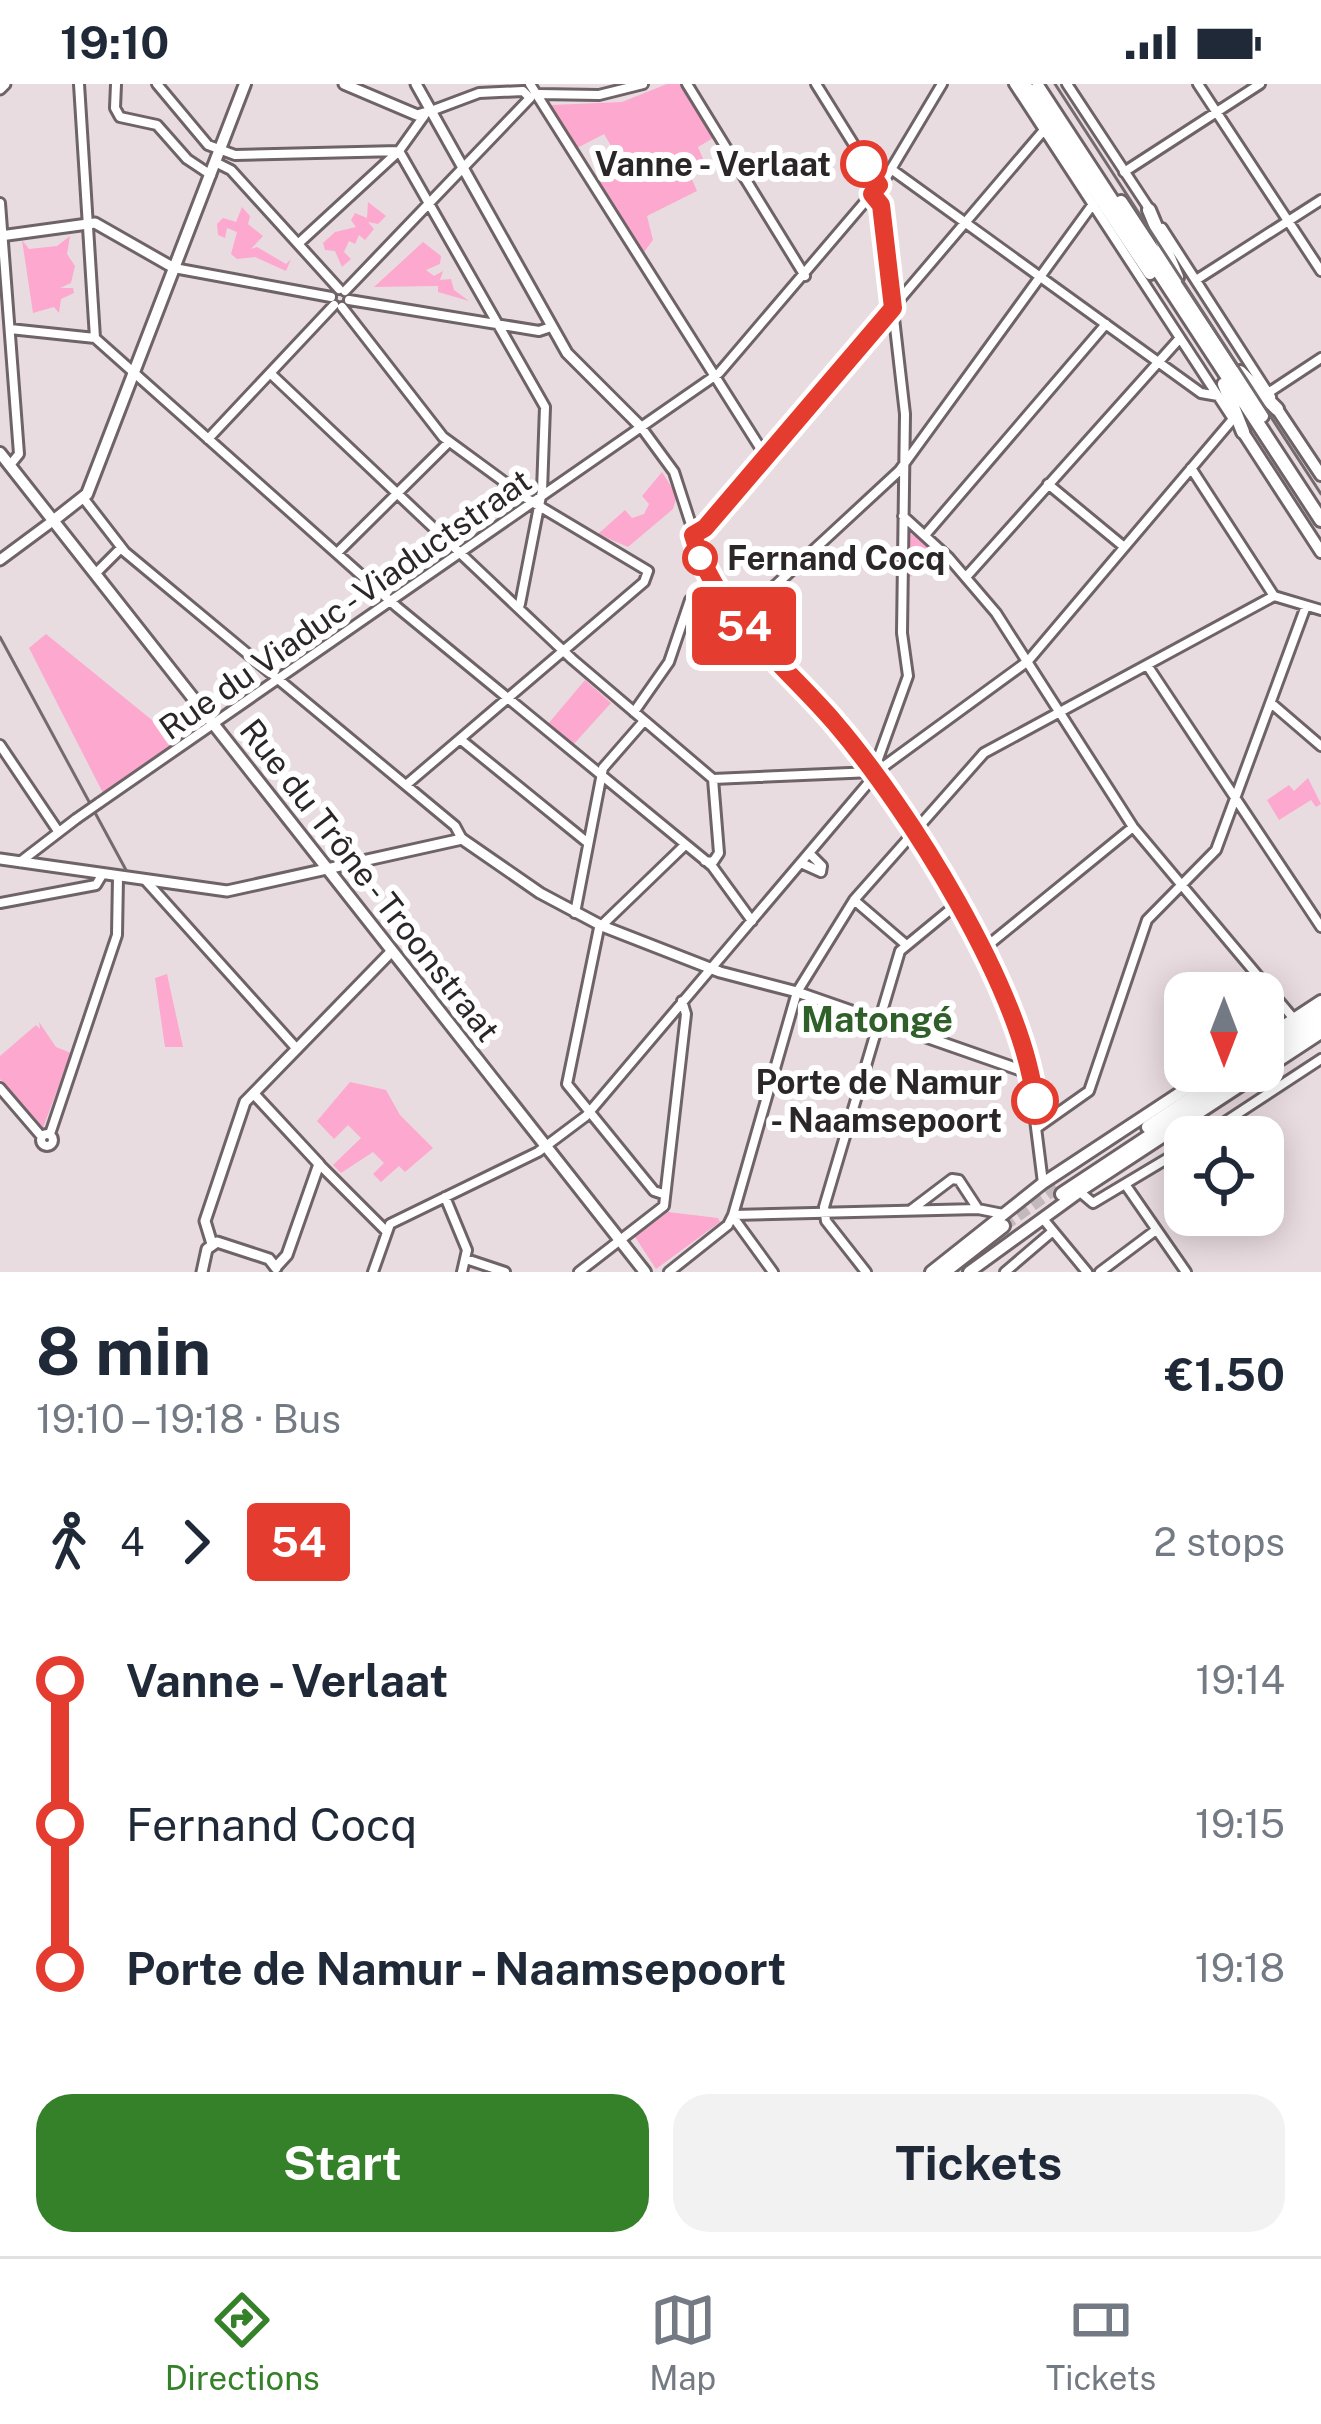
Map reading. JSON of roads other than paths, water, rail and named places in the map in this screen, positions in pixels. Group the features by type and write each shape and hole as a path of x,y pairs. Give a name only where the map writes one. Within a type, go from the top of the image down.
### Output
{"highway":[{"path":"1036,85 1131,256 1179,298"},
{"path":"1036,85 1321,507"},
{"path":"1149,209 1179,298"},
{"path":"1215,352 1276,409"},
{"path":"1215,352 1243,432"},
{"path":"1215,352 1321,520"},
{"path":"1284,1036 1321,1012"},
{"path":"1284,1047 1321,1023"},
{"path":"1191,1103 1205,1092"},
{"path":"1050,1188 1211,1092"},
{"path":"944,1272 1004,1224"},
{"path":"956,1272 1004,1224"}],"main road":[{"path":"54,520 84,499 245,84"},
{"path":"1276,409 1321,475"},
{"path":"1243,432 1319,546"},
{"name":"Rue du Trône - Troonstraat","path":"0,453 645,1272"},
{"path":"1284,1025 1321,1001"},
{"path":"1284,1058 1321,1034"},
{"path":"931,1272 1183,1092"},
{"path":"1120,1134 1191,1103 1230,1092"},
{"path":"1194,1116 1230,1092"},
{"path":"1182,1116 1191,1103"},
{"path":"972,1270 1164,1136"},
{"path":"1048,1216 1050,1188"},
{"path":"1025,1202 1027,1215 1048,1216"},
{"path":"972,1270 1015,1234 1004,1224"}],"street":[{"path":"79,84 94,338"},
{"path":"116,84 120,117 158,125 187,159 231,170 298,243 449,442 537,502 645,566 644,582 406,785"},
{"path":"157,84 215,163"},
{"path":"344,84 427,113"},
{"path":"416,84 427,113 577,367 668,461 710,584 875,773 957,904 1032,1074 1050,1188"},
{"path":"208,439 531,93 549,84"},
{"path":"298,243 399,151 427,113 479,93 599,95 643,84"},
{"path":"687,84 805,276"},
{"path":"816,84 879,185"},
{"name":"Rue du Viaduc - Viaductstraat","path":"19,863 58,831 716,376 879,185 942,84"},
{"path":"1014,84 1243,432"},
{"path":"1066,84 1276,409"},
{"path":"1198,84 1321,272"},
{"path":"1124,172 1260,84"},
{"path":"531,93 766,457"},
{"path":"693,535 766,457 1044,130"},
{"path":"215,163 235,155 399,151"},
{"path":"399,151 545,407 537,502 519,605"},
{"path":"891,169 1201,393 1218,396"},
{"path":"872,194 882,210 905,414 902,633 909,673 875,773"},
{"path":"1196,280 1321,200"},
{"path":"0,203 20,454 10,466"},
{"path":"734,616 904,464 1093,204"},
{"path":"1,235 88,223 175,268 539,331 551,327"},
{"path":"926,534 1106,324"},
{"path":"10,329 94,338 391,602 705,861 752,921"},
{"path":"965,577 1180,338"},
{"path":"1268,393 1321,358"},
{"path":"270,374 564,650 713,779 875,773"},
{"path":"373,1272 390,1224 544,1148 590,1111 875,773 1028,661 1233,419"},
{"path":"337,553 449,442"},
{"path":"1190,468 1274,596 1321,610"},
{"path":"1048,484 1123,546"},
{"path":"84,499 121,548 406,785 462,838 575,913 710,968 797,992 1032,1074"},
{"path":"903,516 965,577 1028,661 1132,827 1294,1018"},
{"path":"0,560 54,520"},
{"path":"95,574 121,548"},
{"path":"634,712 669,662 690,600 710,584"},
{"path":"669,1272 728,1226 797,992 854,900 984,753 1274,596"},
{"path":"1038,1127 1089,1091 1147,920 1216,850 1306,607"},
{"path":"1147,665 1321,927"},
{"path":"1271,703 1321,746"},
{"path":"575,913 601,775 644,721"},
{"path":"460,739 588,843"},
{"path":"884,741 890,754 903,754"},
{"path":"0,745 58,831"},
{"path":"705,861 713,862 719,853 713,779"},
{"path":"981,951 1132,827"},
{"path":"0,859 238,890 462,838"},
{"path":"663,1200 567,1084 602,926 685,844"},
{"path":"801,863 821,872 822,866 809,854"},
{"path":"0,903 96,885 102,875"},
{"path":"0,1088 46,1136 117,934 118,877"},
{"path":"146,881 163,907 297,1049"},
{"path":"854,900 904,943"},
{"path":"866,1272 825,1213 876,1019 904,943 957,904"},
{"path":"202,1272 212,1244 206,1221 243,1107 390,952"},
{"path":"582,1269 663,1200 686,1014 682,1001"},
{"path":"1234,1116 1321,1059"},
{"path":"254,1094 386,1231"},
{"path":"1080,1192 1093,1203 1164,1162"},
{"path":"212,1244 258,1254 276,1270 287,1255 319,1165"},
{"path":"910,1211 950,1179 959,1180 976,1206 1004,1224"},
{"path":"1126,1187 1186,1272"},
{"path":"446,1198 466,1246 462,1272"},
{"path":"733,1215 976,1206"},
{"path":"733,1215 773,1272"},
{"path":"1048,1216 1056,1234 1087,1272"},
{"path":"1100,1272 1156,1230"},
{"path":"1005,1272 1056,1234"},
{"path":"466,1259 505,1272"}],"tunnel":[{"path":"1003,1226 1059,1186"}],"tram line":[{"path":"1055,84 1321,494"}],"railway":[{"path":"0,637 126,870"}],"place":[{"name":"Vanne - Verlaat","path":"864,164"},
{"name":"Fernand Cocq","path":"700,558"},
{"name":"Porte de Namur - Naamsepoort","path":"1035,1101"}],"district":[{"name":"Matongé","path":"877,1019"}]}
